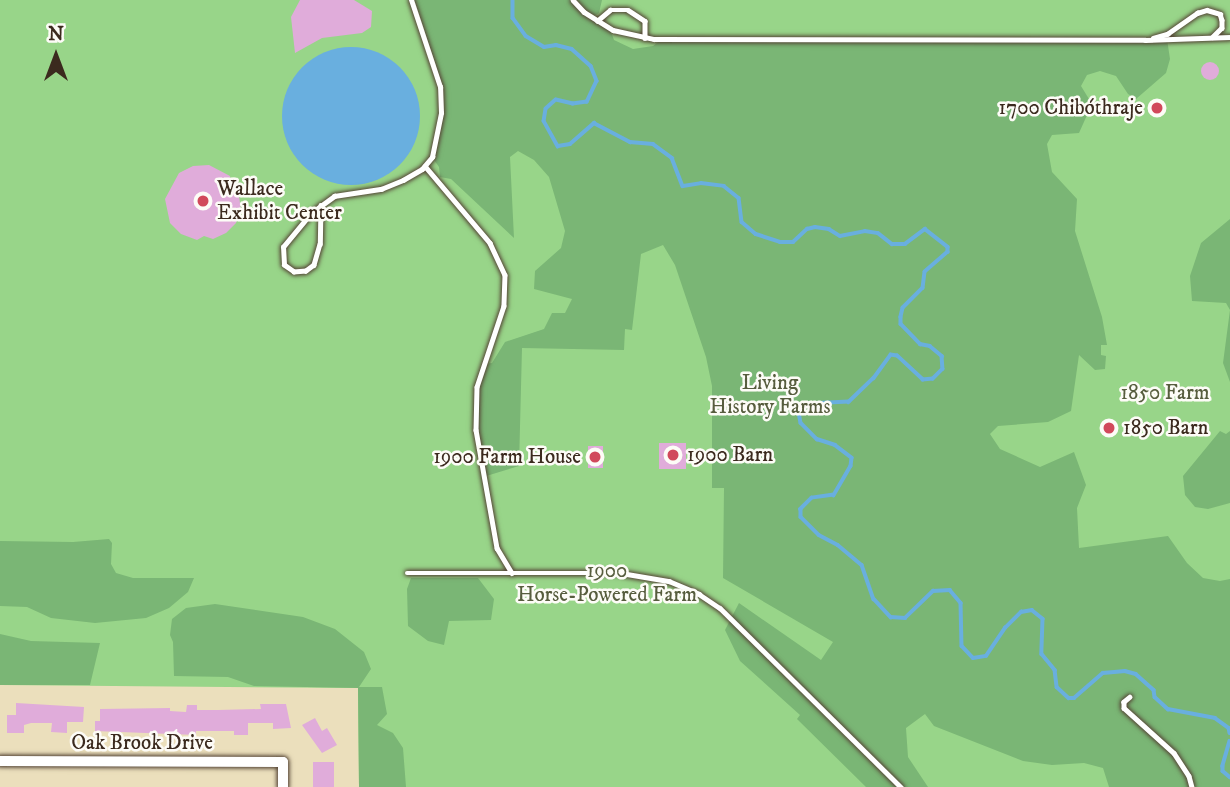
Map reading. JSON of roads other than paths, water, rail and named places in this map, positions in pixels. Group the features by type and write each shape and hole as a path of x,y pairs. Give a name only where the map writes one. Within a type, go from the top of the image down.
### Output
{"street":[{"name":"Oak Brook Drive","path":"0,761 283,762 284,787"}],"lane":[{"path":"321,205 320,244 314,265 306,271 294,272 284,265 283,247 300,224 321,205 344,193 381,189 413,175 432,158 441,113 440,87 411,0"},
{"path":"573,0 597,21 613,30 645,38 1145,40 1230,37"},
{"path":"597,21 610,10 628,10 645,21 645,38"},
{"path":"1145,40 1167,34 1197,13 1207,10 1220,14 1223,20 1222,28 1212,37"},
{"path":"425,166 491,243 506,275 504,306 477,387 476,430 497,548 512,573"},
{"path":"407,573 653,576 699,594 731,618 901,787"},
{"path":"1130,697 1124,702 1124,708 1174,753 1189,776 1192,787"}],"water":[{"path":"351,47 377,52 400,67 415,90 420,116 415,142 400,165 377,180 351,185 325,180 302,165 287,142 282,116 287,90 302,67 325,52"}],"waterway":[{"path":"513,0 513,18 526,36 544,47 556,45 572,49 591,66 597,81 587,102 573,104 556,100 546,109 544,121 558,146 570,144 594,123 630,142 653,144 672,158 683,186 701,183 724,186 739,198 742,222 756,234 780,242 793,242 807,229 815,227 829,229 840,236 865,231 878,233 892,244 905,244 925,229 948,247 948,252 925,272 923,288 903,308 901,317 901,324 920,344 930,346 942,356 943,369 933,379 923,380 897,356 891,355 874,378 849,402 808,404 799,412 801,423 817,439 835,445 852,458 851,466 834,495 812,498 801,509 801,517 819,535 838,545 862,565 874,599 891,617 905,618 933,591 950,590 961,603 962,646 973,658 986,656 1005,628 1021,612 1032,610 1043,619 1042,654 1055,670 1057,687 1069,698 1074,698 1103,673 1125,671 1136,674 1154,690 1155,697 1168,709 1215,718 1229,728 1230,733"},
{"path":"1230,741 1223,766 1223,771 1230,777"}],"place":[{"name":"1700 Chibóthraje","path":"1157,108"},
{"name":"Wallace Exhibit Center","path":"203,201"},
{"name":"1850 Barn","path":"1109,428"},
{"name":"1900 Barn","path":"673,455"},
{"name":"1900 Farm House","path":"595,457"}],"park label":[{"name":"1850 Farm","path":"1165,393"},
{"name":"Living History Farms","path":"770,395"},
{"name":"1900 Horse-Powered Farm","path":"607,583"}]}
